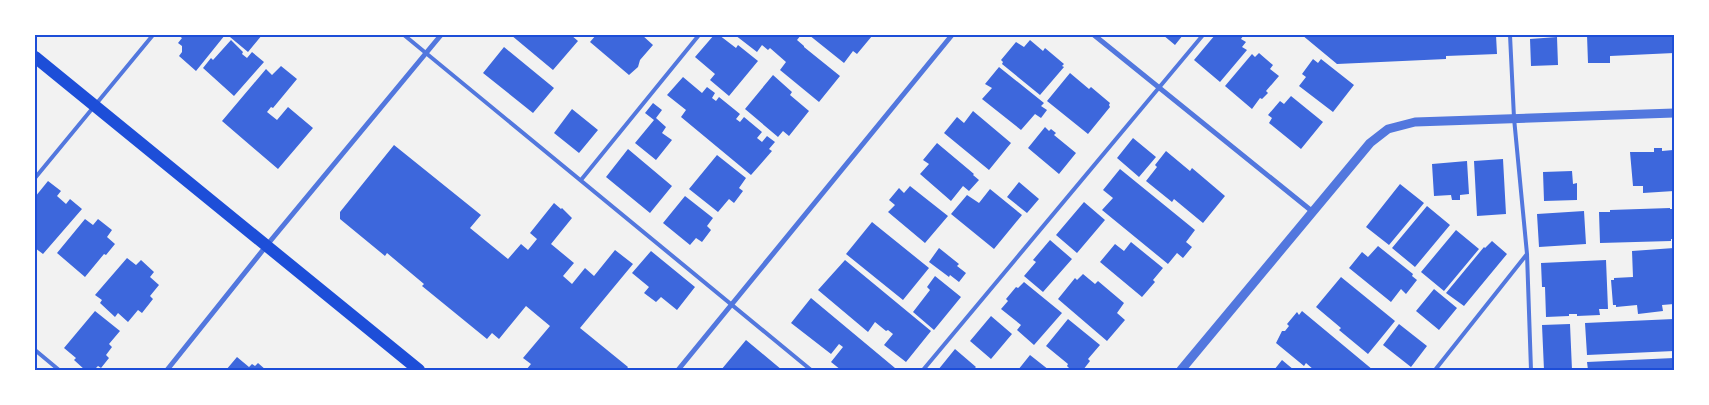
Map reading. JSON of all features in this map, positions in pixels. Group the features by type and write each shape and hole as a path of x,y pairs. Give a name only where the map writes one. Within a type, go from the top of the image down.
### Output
{"main road":[{"path":"35,57 420,370"}],"street":[{"path":"167,370 267,245 441,35"},
{"path":"678,370 952,35"},
{"path":"1094,35 1313,212"},
{"path":"1181,370 1370,143 1388,129 1415,122 1674,113"}],"lane":[{"path":"35,178 153,35"},
{"path":"404,35 811,370"},
{"path":"581,180 699,35"},
{"path":"922,370 1203,35"},
{"path":"1510,35 1514,118 1527,254 1531,370"},
{"path":"1435,370 1527,254"},
{"path":"35,350 59,370"}],"building":[{"path":"178,35 225,35 196,71 179,56 182,52 182,46 178,43 182,38"},
{"path":"232,35 262,35 248,52 230,37"},
{"path":"511,35 571,35 578,41 553,70"},
{"path":"596,35 642,35 653,45 640,60 638,67 629,75 590,42"},
{"path":"714,35 719,35 736,48 738,45 758,61 729,96 710,80 715,74 695,57"},
{"path":"735,35 801,35 797,40 840,76 819,102 780,70 786,62 770,48 768,50 762,45 757,52"},
{"path":"809,35 872,36 857,54 853,51 844,63"},
{"path":"1163,35 1183,35 1175,45"},
{"path":"1215,35 1242,35 1241,39 1246,42 1242,47 1247,50 1220,82 1194,60"},
{"path":"1302,35 1496,35 1497,54 1446,56 1446,59 1337,64"},
{"path":"1587,35 1674,35 1674,53 1610,56 1610,63 1588,63"},
{"path":"1557,37 1558,65 1531,66 1530,39"},
{"path":"231,40 247,58 252,52 264,62 234,96 203,68"},
{"path":"1030,40 1043,51 1045,48 1064,64 1062,66 1064,67 1040,95 1002,64 1001,60 1016,42 1024,47"},
{"path":"504,47 554,88 533,113 483,73"},
{"path":"1259,53 1273,65 1270,69 1279,76 1266,91 1268,93 1262,99 1260,98 1252,109 1225,86 1252,54 1255,57"},
{"path":"1313,59 1318,63 1321,59 1354,85 1333,112 1299,86 1306,77 1302,74"},
{"path":"281,66 297,79 273,108 271,107 267,112 277,120 288,107 313,128 278,169 222,121 266,69 272,75"},
{"path":"999,67 1044,103 1041,106 1047,110 1041,118 1035,114 1021,130 982,99 992,88 985,84"},
{"path":"1070,73 1110,103 1110,107 1088,134 1047,101"},
{"path":"773,75 792,92 790,95 809,111 789,136 783,131 778,137 745,109"},
{"path":"683,77 702,93 707,87 715,93 712,98 716,101 719,97 740,114 736,119 740,122 744,117 762,132 757,138 762,142 767,136 775,142 769,149 772,151 751,175 681,117 686,110 667,95"},
{"path":"1291,96 1323,122 1301,149 1269,123 1272,118 1268,115 1280,101 1284,104"},
{"path":"653,103 662,110 656,118 666,127 662,133 672,140 656,160 635,143 654,120 645,113"},
{"path":"572,109 598,130 579,153 554,133"},
{"path":"973,111 1011,143 989,170 944,133 957,117 964,123"},
{"path":"1045,127 1049,131 1051,129 1056,133 1054,135 1076,153 1059,174 1028,148"},
{"path":"1133,138 1156,157 1139,177 1117,158"},
{"path":"937,143 979,180 969,191 963,186 951,201 920,174 929,164 923,160"},
{"path":"394,145 481,215 470,228 508,259 521,244 528,250 537,239 530,233 554,203 572,218 551,244 574,263 563,276 572,284 585,268 594,276 615,250 633,264 580,328 628,367 626,370 526,370 531,364 523,358 550,326 526,306 499,339 492,333 487,339 422,286 424,284 387,253 385,256 340,219 340,212"},
{"path":"1654,148 1662,148 1662,151 1673,150 1674,191 1643,193 1643,186 1633,186 1630,152 1654,152"},
{"path":"628,149 672,186 650,213 606,177"},
{"path":"1166,151 1190,171 1192,168 1225,196 1203,223 1174,199 1172,202 1146,181"},
{"path":"717,155 746,178 739,188 743,191 734,203 729,199 718,212 689,189"},
{"path":"1503,159 1506,214 1477,216 1474,161"},
{"path":"1467,161 1469,194 1460,195 1460,200 1452,200 1451,195 1434,196 1432,164"},
{"path":"1120,169 1195,230 1186,242 1192,247 1183,258 1177,253 1168,264 1102,210 1113,198 1103,190"},
{"path":"1572,171 1573,184 1577,183 1577,200 1544,201 1543,172"},
{"path":"48,181 61,191 57,196 66,204 70,199 82,209 43,254 35,248 35,197"},
{"path":"1019,182 1039,199 1027,213 1007,197"},
{"path":"1400,184 1424,203 1389,245 1366,227"},
{"path":"910,186 948,216 925,243 888,212 895,205 889,200 899,188 904,193"},
{"path":"990,189 1022,215 994,249 951,214 967,195 979,203"},
{"path":"685,196 713,218 707,226 711,230 702,242 696,238 690,245 663,223"},
{"path":"1084,202 1105,220 1077,253 1056,235"},
{"path":"1427,206 1450,225 1415,267 1392,248"},
{"path":"1674,209 1674,239 1671,239 1671,241 1600,243 1599,212"},
{"path":"1584,211 1586,244 1539,247 1537,214"},
{"path":"85,219 93,225 98,219 112,230 107,237 115,244 85,277 57,253"},
{"path":"872,222 929,268 903,300 846,254"},
{"path":"1456,230 1479,249 1444,291 1421,272"},
{"path":"1050,240 1072,259 1043,292 1024,276 1036,262 1033,260"},
{"path":"1492,241 1507,254 1464,306 1446,293 1484,247"},
{"path":"1131,242 1163,268 1153,280 1155,282 1142,297 1100,262 1115,244 1124,251"},
{"path":"1378,246 1413,274 1412,276 1417,280 1406,294 1401,289 1391,302 1349,268 1362,252 1368,257"},
{"path":"939,248 959,264 957,266 966,273 959,282 929,262"},
{"path":"1674,248 1674,304 1662,305 1663,311 1638,314 1637,305 1616,307 1616,305 1613,305 1611,280 1614,280 1614,278 1633,277 1632,251"},
{"path":"651,251 695,287 677,310 661,297 656,302 644,293 649,287 632,273"},
{"path":"127,258 136,265 141,260 154,272 150,277 159,285 150,296 153,299 142,313 138,310 128,322 118,313 115,317 100,303 102,300 95,295"},
{"path":"845,260 931,331 906,362 884,345 893,334 875,322 868,332 818,290"},
{"path":"1606,260 1608,309 1599,309 1600,315 1577,316 1577,314 1569,314 1569,316 1546,317 1545,287 1542,287 1541,263"},
{"path":"1083,274 1095,284 1098,281 1124,303 1117,313 1125,320 1107,341 1058,299 1075,278 1077,280"},
{"path":"935,276 961,297 934,330 913,312 930,290 927,287"},
{"path":"1341,277 1395,321 1368,354 1339,330 1341,328 1316,307"},
{"path":"1024,282 1062,313 1034,345 1017,330 1021,325 1001,309 1008,301 1006,299 1016,287 1018,288"},
{"path":"1434,289 1457,308 1439,330 1416,311"},
{"path":"811,298 895,368 893,370 841,370 831,362 843,347 839,344 831,354 791,323"},
{"path":"95,311 120,331 109,344 112,347 106,355 109,358 101,368 98,366 94,370 85,370 74,360 76,358 64,348"},
{"path":"1302,311 1373,370 1314,370 1306,363 1304,366 1276,343 1282,331 1285,331 1289,326 1287,324 1297,312 1299,315"},
{"path":"991,316 1012,334 991,359 970,341"},
{"path":"1068,319 1100,345 1088,359 1090,361 1083,370 1071,370 1067,366 1068,364 1046,346"},
{"path":"1674,319 1674,351 1587,355 1585,323"},
{"path":"1399,324 1427,346 1411,367 1383,345"},
{"path":"1570,324 1572,370 1544,370 1542,325"},
{"path":"746,340 782,370 721,370"},
{"path":"955,349 976,367 973,370 938,370"},
{"path":"1030,355 1049,370 1018,370"},
{"path":"237,357 249,367 252,364 255,366 258,363 266,370 226,370"},
{"path":"1674,358 1674,370 1588,370 1587,362"},
{"path":"1282,360 1294,370 1274,370"}]}
